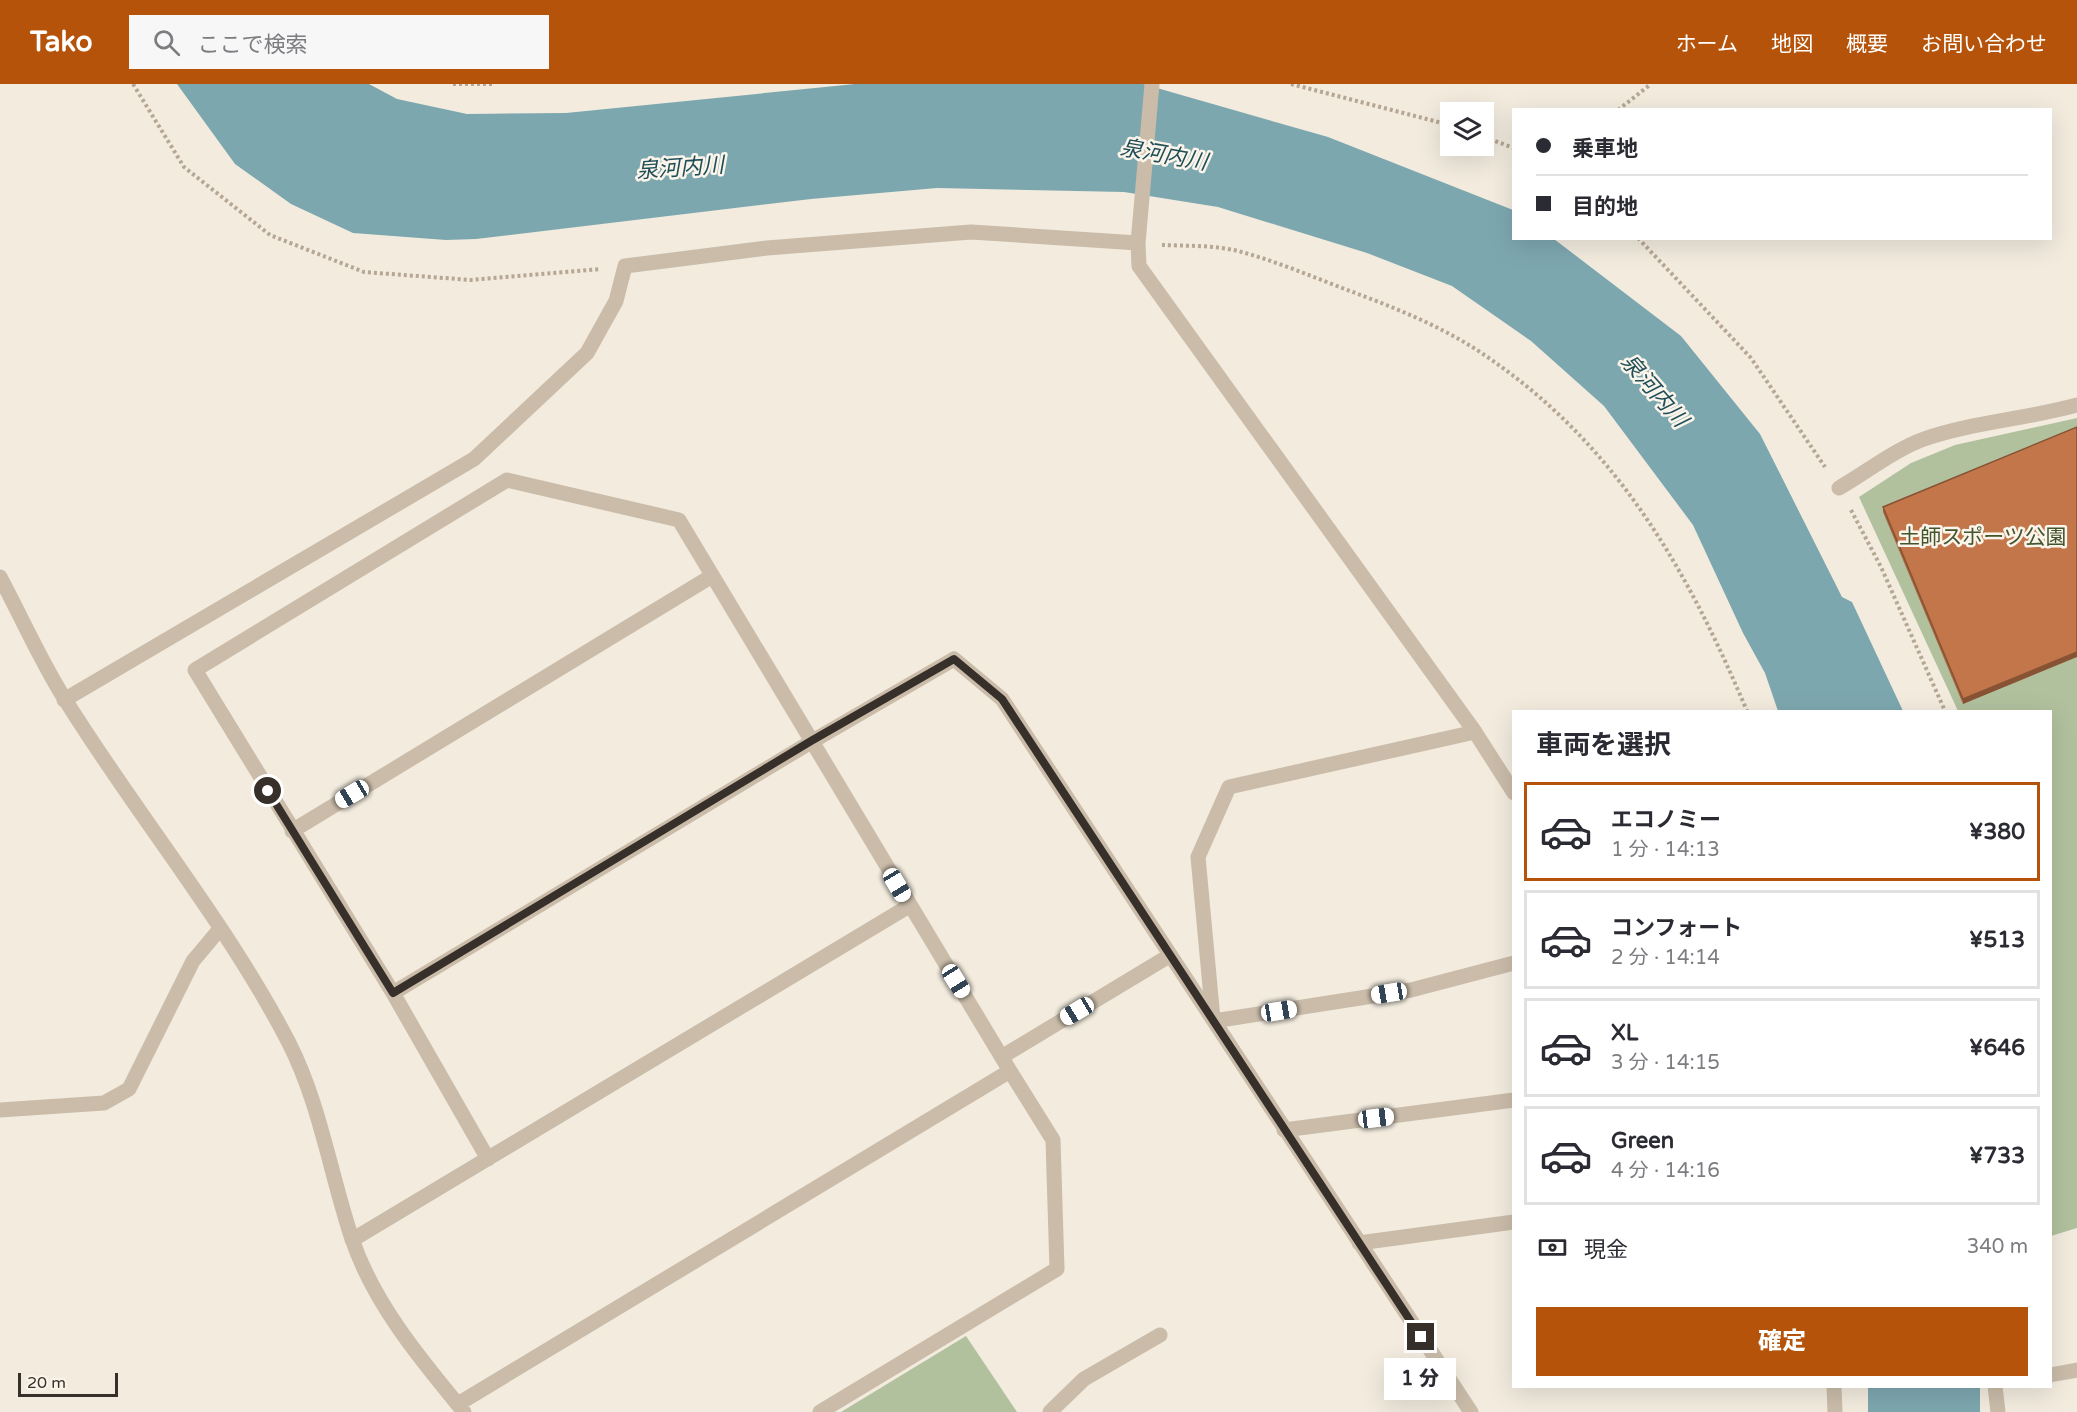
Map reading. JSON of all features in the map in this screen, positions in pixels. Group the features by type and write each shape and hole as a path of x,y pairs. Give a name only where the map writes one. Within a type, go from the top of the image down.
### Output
{"street":[{"path":"1152,84 1138,243 1139,266 1475,732 1512,790"},
{"path":"64,700 474,459 587,353 616,301 625,266 768,248 971,232 1138,243"},
{"path":"1839,488 1921,440 1971,425 2050,412 2077,405"},
{"path":"488,1159 393,993 195,670 507,480 680,520 909,906 1053,1140 1057,1269 820,1412"},
{"path":"292,831 712,576"},
{"path":"0,577 64,700 255,982 289,1043 312,1100 352,1240 380,1301 461,1408 1010,1071"},
{"path":"393,993 811,741 954,659 1002,699 1471,1412"},
{"path":"1214,1021 1198,857 1229,787 1475,732"},
{"path":"352,1240 909,906"},
{"path":"0,1110 104,1103 129,1089 194,961 219,930"},
{"path":"1003,1056 1169,956"},
{"path":"1214,1021 1411,990 1512,964"},
{"path":"1284,1130 1512,1100"},
{"path":"1359,1243 1512,1222"},
{"path":"1050,1412 1084,1379 1160,1335"},
{"path":"2052,1376 2077,1370"},
{"path":"1834,1388 1835,1412"},
{"path":"1995,1388 1998,1412"}],"path":[{"path":"133,84 184,167 270,236 364,272 471,280 625,266"},
{"path":"453,84 495,84"},
{"path":"1291,84 1440,122"},
{"path":"1621,108 1652,84"},
{"path":"1494,140 1512,146"},
{"path":"1640,240 1751,358 1839,488 1881,567 1944,710"},
{"path":"1138,243 1237,251 1404,311 1476,350 1547,403 1601,456 1654,526 1689,589 1747,710"}],"green space":[{"name":"土師スポーツ公園","path":"2077,418 2077,1228 2052,1236 2052,710 1958,710 1859,497 1911,463 1955,445"},
{"path":"966,1336 1017,1412 841,1412"}],"water":[{"name":"泉河内川","path":"177,84 369,84 397,99 467,114 566,113 855,84 1143,84 1328,137 1512,210 1512,240 1555,240 1681,336 1760,434 1842,597 1852,602 1903,710 1778,710 1765,673 1743,633 1693,525 1604,406 1531,341 1452,286 1367,253 1218,207 1124,192 937,188 811,199 476,239 446,240 353,233 291,204 235,164"},
{"path":"1868,1388 1980,1388 1980,1412 1868,1412"}],"building":[{"path":"2077,427 2077,652 1963,699 1883,507"}],"route":[{"path":"268,791 393,993 811,741 954,659 1002,699 1421,1337"}]}
